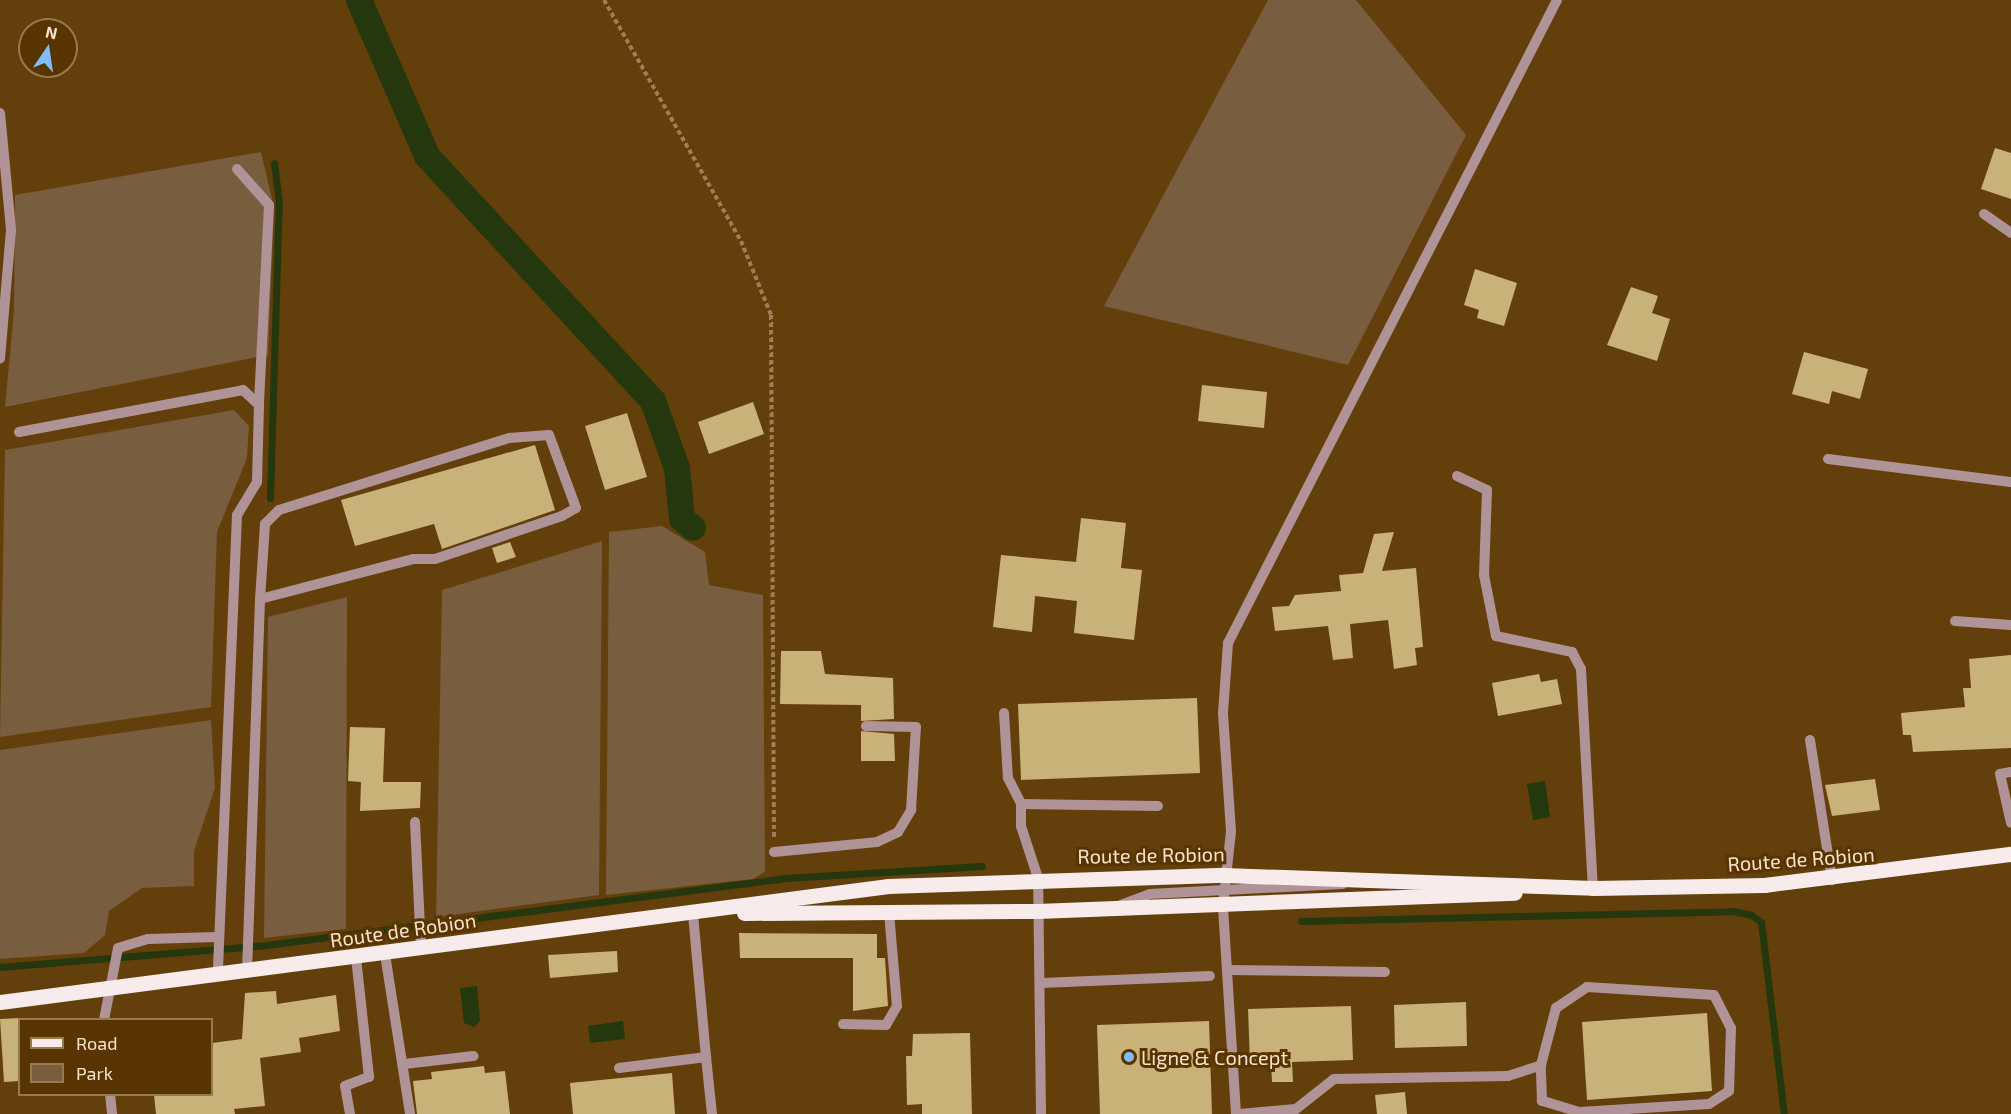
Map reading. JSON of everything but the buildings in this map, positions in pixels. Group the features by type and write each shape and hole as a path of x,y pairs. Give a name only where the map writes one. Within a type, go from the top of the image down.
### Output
{"main road":[{"name":"Route de Robion","path":"711,912 1109,909 1223,898 1832,880 2011,854"},
{"name":"Route de Robion","path":"0,1002 104,987 247,972 693,915 888,886 1038,878 1224,875 1593,888"},
{"name":"Route de Robion","path":"0,991 104,987"}],"street":[{"path":"1541,1065 1508,1076 1334,1079 1296,1109 1238,1114 1223,898 1231,831 1223,713 1228,644 1557,0"},
{"path":"0,113 11,230 0,359"},
{"path":"218,975 217,937 237,515 257,482 269,205 237,169"},
{"path":"1984,214 2011,233"},
{"path":"19,432 243,390 259,405"},
{"path":"247,972 260,599 265,524 279,510 509,438 549,435 576,508 562,516 435,559 414,559 260,599"},
{"path":"1828,459 2011,482"},
{"path":"1457,476 1487,490 1484,574 1496,636 1572,652 1581,669 1593,888"},
{"path":"1955,621 2011,625"},
{"path":"1004,713 1008,778 1021,804 1021,826 1038,878 1037,911 1042,983 1041,1114"},
{"path":"774,852 877,842 898,832 911,810 916,727 866,726"},
{"path":"1810,740 1832,880"},
{"path":"2011,772 2000,774 2011,823"},
{"path":"1021,804 1158,806"},
{"path":"415,822 421,948"},
{"path":"1223,898 1323,888 1366,879"},
{"path":"843,1024 886,1025 897,1006 889,912"},
{"path":"693,915 712,1114"},
{"path":"104,1018 104,987 118,948 148,939 217,937"},
{"path":"386,954 410,1114"},
{"path":"350,1114 345,1086 369,1077 356,958"},
{"path":"1227,970 1385,972"},
{"path":"1042,983 1210,976"},
{"path":"1587,987 1714,995 1731,1028 1729,1091 1709,1104 1579,1112 1542,1101 1541,1065 1556,1008 1587,987"},
{"path":"404,1064 474,1056"},
{"path":"619,1068 706,1058"},
{"path":"110,1096 112,1114"}],"path":[{"path":"604,0 741,241 771,315 774,852"}],"green space":[{"path":"1268,0 1356,0 1466,135 1348,365 1104,306"},
{"path":"261,152 274,208 268,355 5,407 14,311 15,195"},
{"path":"234,410 249,426 247,458 217,532 211,707 0,737 5,450"},
{"path":"662,526 705,552 709,585 763,595 765,872 753,879 606,895 609,532"},
{"path":"602,541 599,895 436,917 442,590"},
{"path":"347,597 346,929 264,938 268,617"},
{"path":"211,720 215,788 194,851 194,886 142,888 109,911 105,935 84,953 0,959 0,750"}],"shaded area":[{"path":"1545,781 1550,817 1533,820 1527,784"},
{"path":"477,986 480,1021 474,1027 464,1023 460,988"},
{"path":"623,1021 625,1039 590,1043 588,1026"}],"waterway":[{"path":"359,0 427,156 653,401 677,468 682,519 693,528"},
{"path":"270,498 279,203 274,163"},
{"path":"0,967 266,945 786,878 982,866"},
{"path":"1301,921 1734,911 1751,915 1761,922 1784,1114"}],"place":[{"name":"Ligne & Concept","path":"1129,1057"}]}
